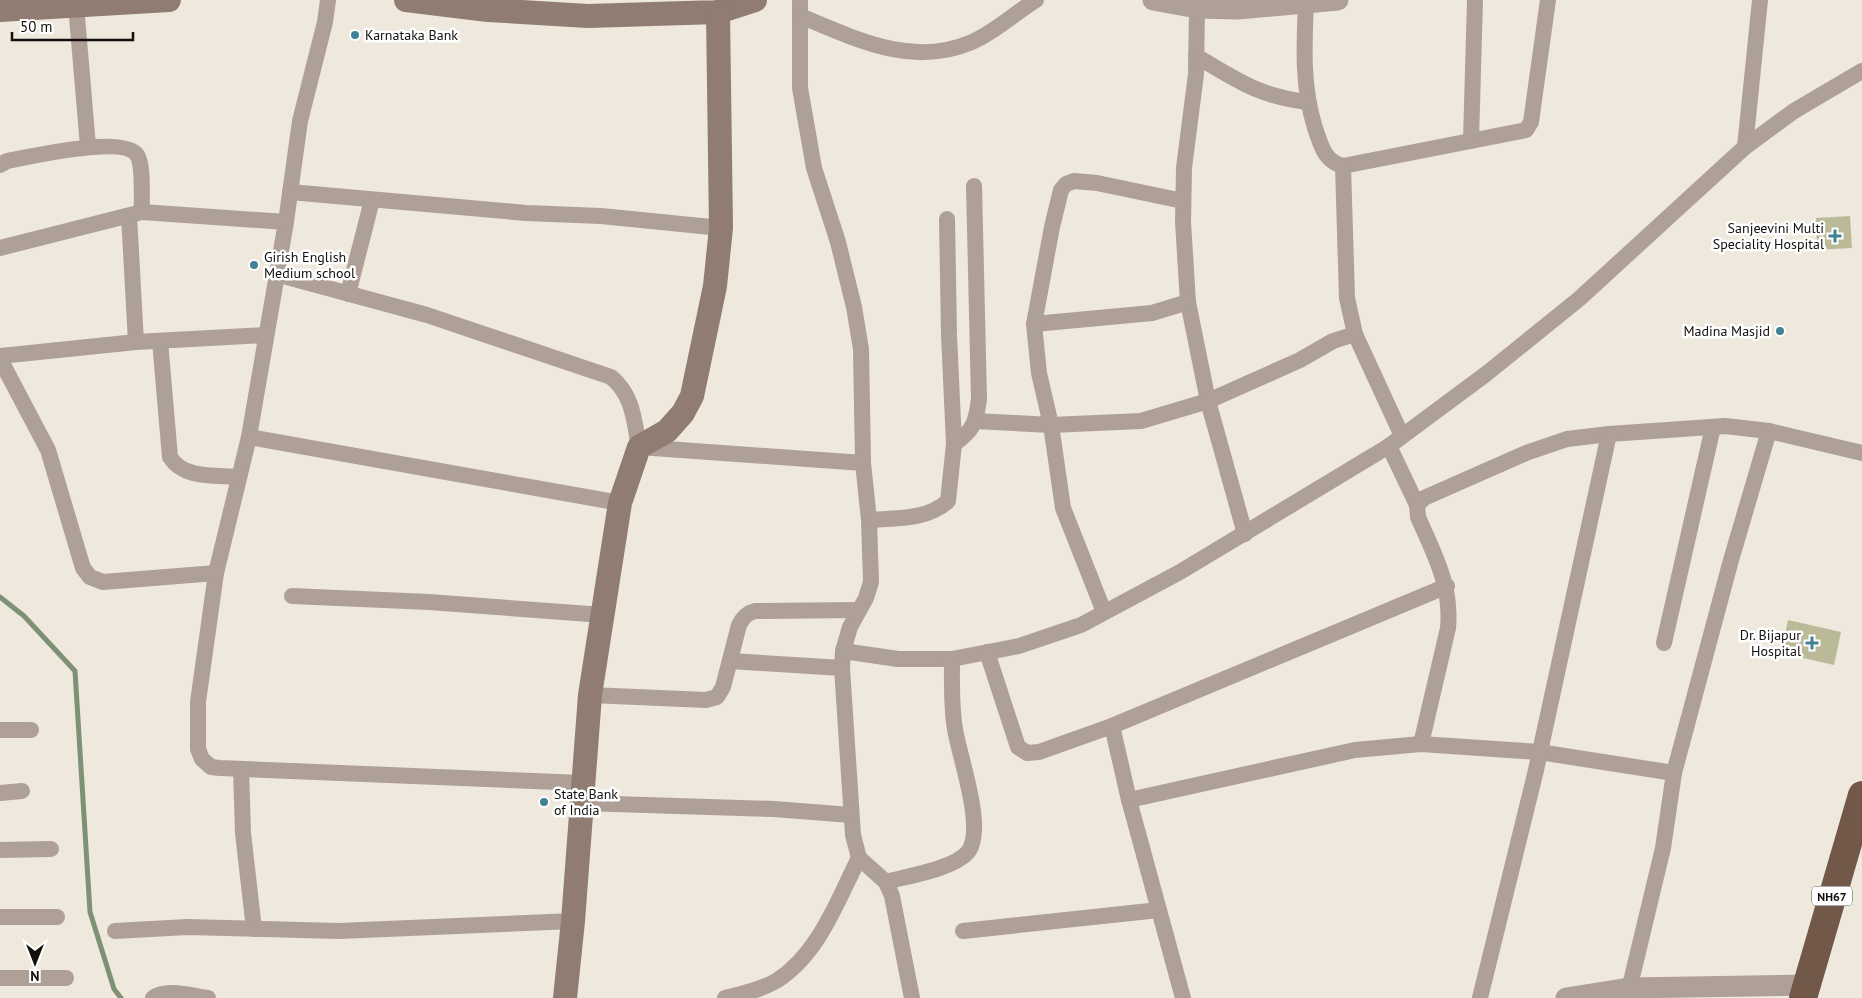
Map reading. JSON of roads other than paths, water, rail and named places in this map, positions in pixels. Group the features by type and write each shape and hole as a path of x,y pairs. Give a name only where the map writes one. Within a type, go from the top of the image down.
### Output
{"highway":[{"name":"NH67","path":"1805,991 1862,795"}],"main road":[{"path":"0,10 87,3 168,0"},
{"path":"406,0 543,7 588,16 686,6 718,12 755,0"},
{"path":"565,998 573,921 590,695 620,503 639,447 667,431 683,413 692,396 716,286 721,228 718,12"}],"street":[{"path":"328,0 325,22 300,121 286,222 249,437 216,573 198,702 198,749 202,760 211,767 582,793 851,815"},
{"path":"912,998 896,909 886,882 859,858 853,835 842,668 843,651 850,627 866,598 871,582 869,520 863,463 861,349 854,307 838,242 814,168 800,88 800,8 877,46 902,52 940,52 973,42 1036,0"},
{"path":"1154,0 1197,8 1238,9 1338,0"},
{"path":"1471,141 1475,0"},
{"path":"1306,4 1304,72 1307,102 1322,150 1329,160 1343,166 1515,134 1526,130 1531,122 1548,0"},
{"path":"1745,147 1760,0"},
{"path":"87,3 88,146"},
{"path":"1197,8 1196,56 1184,168 1183,201 1188,302 1208,401 1245,534"},
{"path":"1196,56 1249,88 1282,99 1307,102"},
{"path":"843,651 898,659 952,660 1039,640 1081,625 1245,534 1396,441 1486,374 1579,299 1745,147 1794,111 1862,72"},
{"path":"0,165 7,161 88,146 121,148 137,154 141,163 136,214 136,342"},
{"path":"1343,166 1347,298 1355,334 1396,441 1417,505 1418,517 1447,586 1450,609 1448,628 1421,744"},
{"path":"1104,612 1064,508 1051,425 1039,373 1034,324 1052,227 1061,190 1066,184 1082,181 1183,201"},
{"path":"954,444 968,434 976,421 979,399 974,186"},
{"path":"290,192 526,213 601,216 721,228"},
{"path":"348,294 372,200"},
{"path":"0,248 136,214 286,222"},
{"path":"869,520 922,514 939,510 948,501 954,444 949,335 947,219"},
{"path":"276,274 437,318 611,378 622,387 630,400 639,447 863,463"},
{"path":"1034,324 1152,312 1188,302"},
{"path":"976,421 1051,425 1141,421 1208,401 1300,360 1333,341 1355,334"},
{"path":"216,573 103,582 90,577 83,568 48,450 0,358 136,342 266,335"},
{"path":"160,341 170,457 175,466 183,472 238,477"},
{"path":"1417,505 1424,498 1526,453 1567,439 1608,434 1713,427 1769,431 1862,453"},
{"path":"1664,643 1713,427"},
{"path":"1628,993 1663,848 1674,774 1731,560 1769,431"},
{"path":"1480,998 1494,948 1540,752 1608,434"},
{"path":"249,437 620,503"},
{"path":"987,652 1018,747 1027,753 1039,752 1112,726 1447,586"},
{"path":"292,596 430,602 603,615"},
{"path":"590,695 706,700 717,697 723,687 739,625 743,617 748,613 755,611 858,610"},
{"path":"886,882 946,865 959,859 968,852 974,840 974,816 955,730 952,660"},
{"path":"730,661 842,668"},
{"path":"1112,726 1129,800 1183,998"},
{"path":"0,730 30,730"},
{"path":"1129,800 1355,750 1421,744 1540,752 1674,774"},
{"path":"241,769 243,833 254,929"},
{"path":"0,793 22,792"},
{"path":"0,850 51,849"},
{"path":"725,998 775,982 813,947 859,858"},
{"path":"963,931 1159,910"},
{"path":"0,917 57,917"},
{"path":"115,931 187,927 338,930 573,921"},
{"path":"0,978 66,978"},
{"path":"1566,998 1628,993 1805,991"},
{"path":"153,998 163,994 208,998"}],"waterway":[{"path":"0,597 24,616 75,671 90,912 114,989 121,998"}],"place":[{"name":"Karnataka Bank","path":"355,35"},
{"name":"Sanjeevini Multi Speciality Hospital","path":"1835,236"},
{"name":"Girish English Medium school","path":"254,265"},
{"name":"Madina Masjid","path":"1780,331"},
{"name":"Dr. Bijapur Hospital","path":"1812,643"},
{"name":"State Bank of India","path":"544,802"}]}
